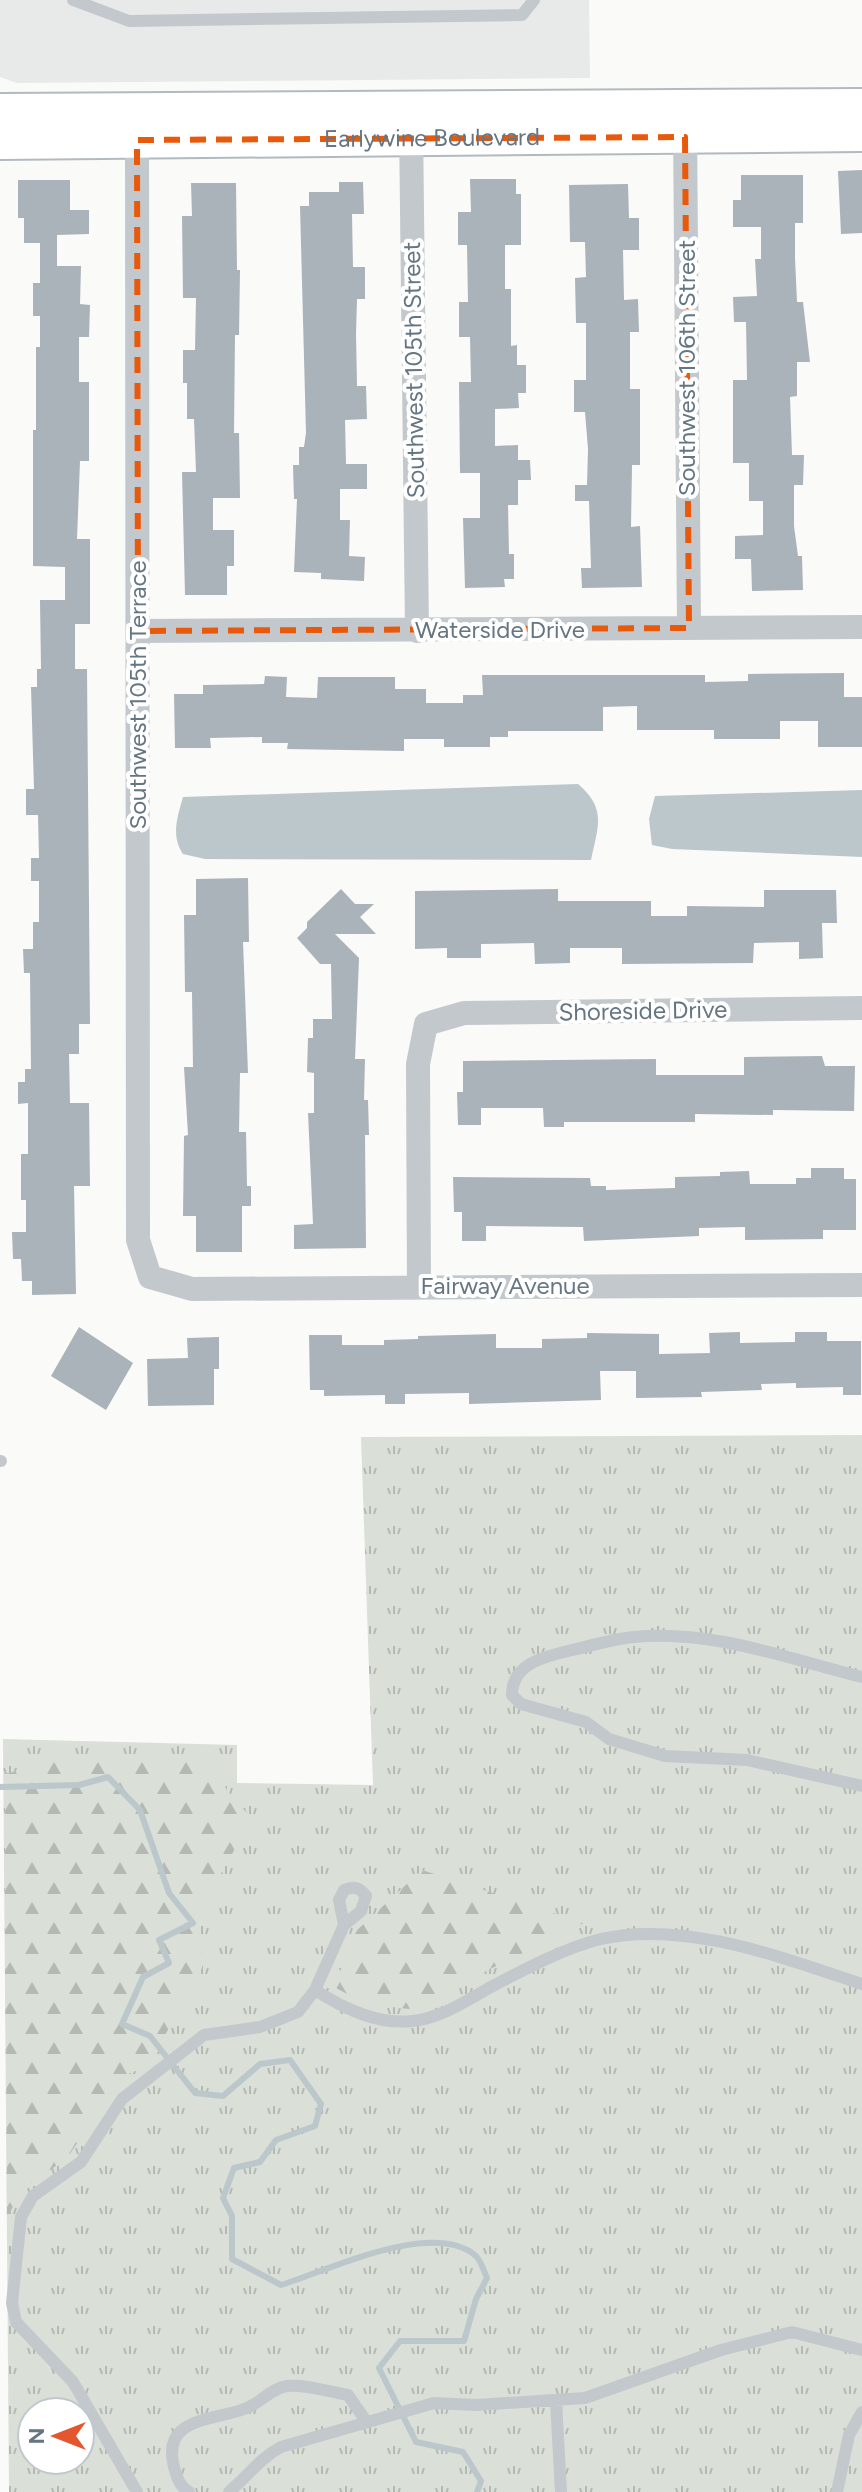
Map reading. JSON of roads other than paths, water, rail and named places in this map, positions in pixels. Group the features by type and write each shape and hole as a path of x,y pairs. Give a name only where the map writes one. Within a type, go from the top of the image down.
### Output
{"street":[{"name":"Earlywine Boulevard","path":"685,122 862,106"},
{"name":"Earlywine Boulevard","path":"0,111 137,126"},
{"name":"Earlywine Boulevard","path":"0,142 137,126 685,122 862,134"},
{"name":"Southwest 106th Street","path":"685,122 689,628"},
{"name":"Southwest 105th Street","path":"411,124 417,631"},
{"name":"Southwest 105th Terrace","path":"137,126 138,1240 150,1277"},
{"name":"Waterside Drive","path":"138,631 862,627"},
{"name":"Shoreside Drive","path":"419,1286 418,1064 426,1024 464,1013 862,1008"},
{"name":"Fairway Avenue","path":"150,1277 192,1289 862,1285"}],"lane":[{"path":"73,0 129,21 522,15 534,0"},
{"path":"862,1677 706,1638 634,1637 547,1656 524,1666 512,1681 512,1695 521,1704 586,1722 609,1739 665,1756 747,1760 862,1786"},
{"path":"137,2492 73,2382 16,2322 12,2303 21,2217 25,2206 81,2162 122,2099 204,2035 280,2022 298,2012 315,1990 344,1925"},
{"path":"315,1990 344,2008 385,2020 412,2021 446,2011 500,1982 600,1940 650,1936 720,1942 862,1984"},
{"path":"229,2492 273,2452 422,2405 556,2401 602,2394 721,2350 792,2332 862,2350"},
{"path":"189,2492 177,2478 172,2459 173,2445 179,2433 200,2419 240,2411 280,2387 291,2385 348,2395 366,2421"},
{"path":"556,2401 561,2492"},
{"path":"837,2492 849,2435 862,2412"}],"waterway":[{"path":"0,1787 79,1785 108,1777 140,1810 169,1893 193,1923 159,1940 169,1963 143,1977 122,2024 150,2036 195,2093 223,2096 260,2064 290,2060 321,2104 315,2126 276,2140 260,2162 234,2168 223,2198 232,2216 232,2259 281,2285 352,2259 408,2245 434,2243 457,2246 478,2258 487,2278 476,2299 464,2341 400,2341 379,2368 416,2442 463,2452 481,2481 477,2492"}]}
